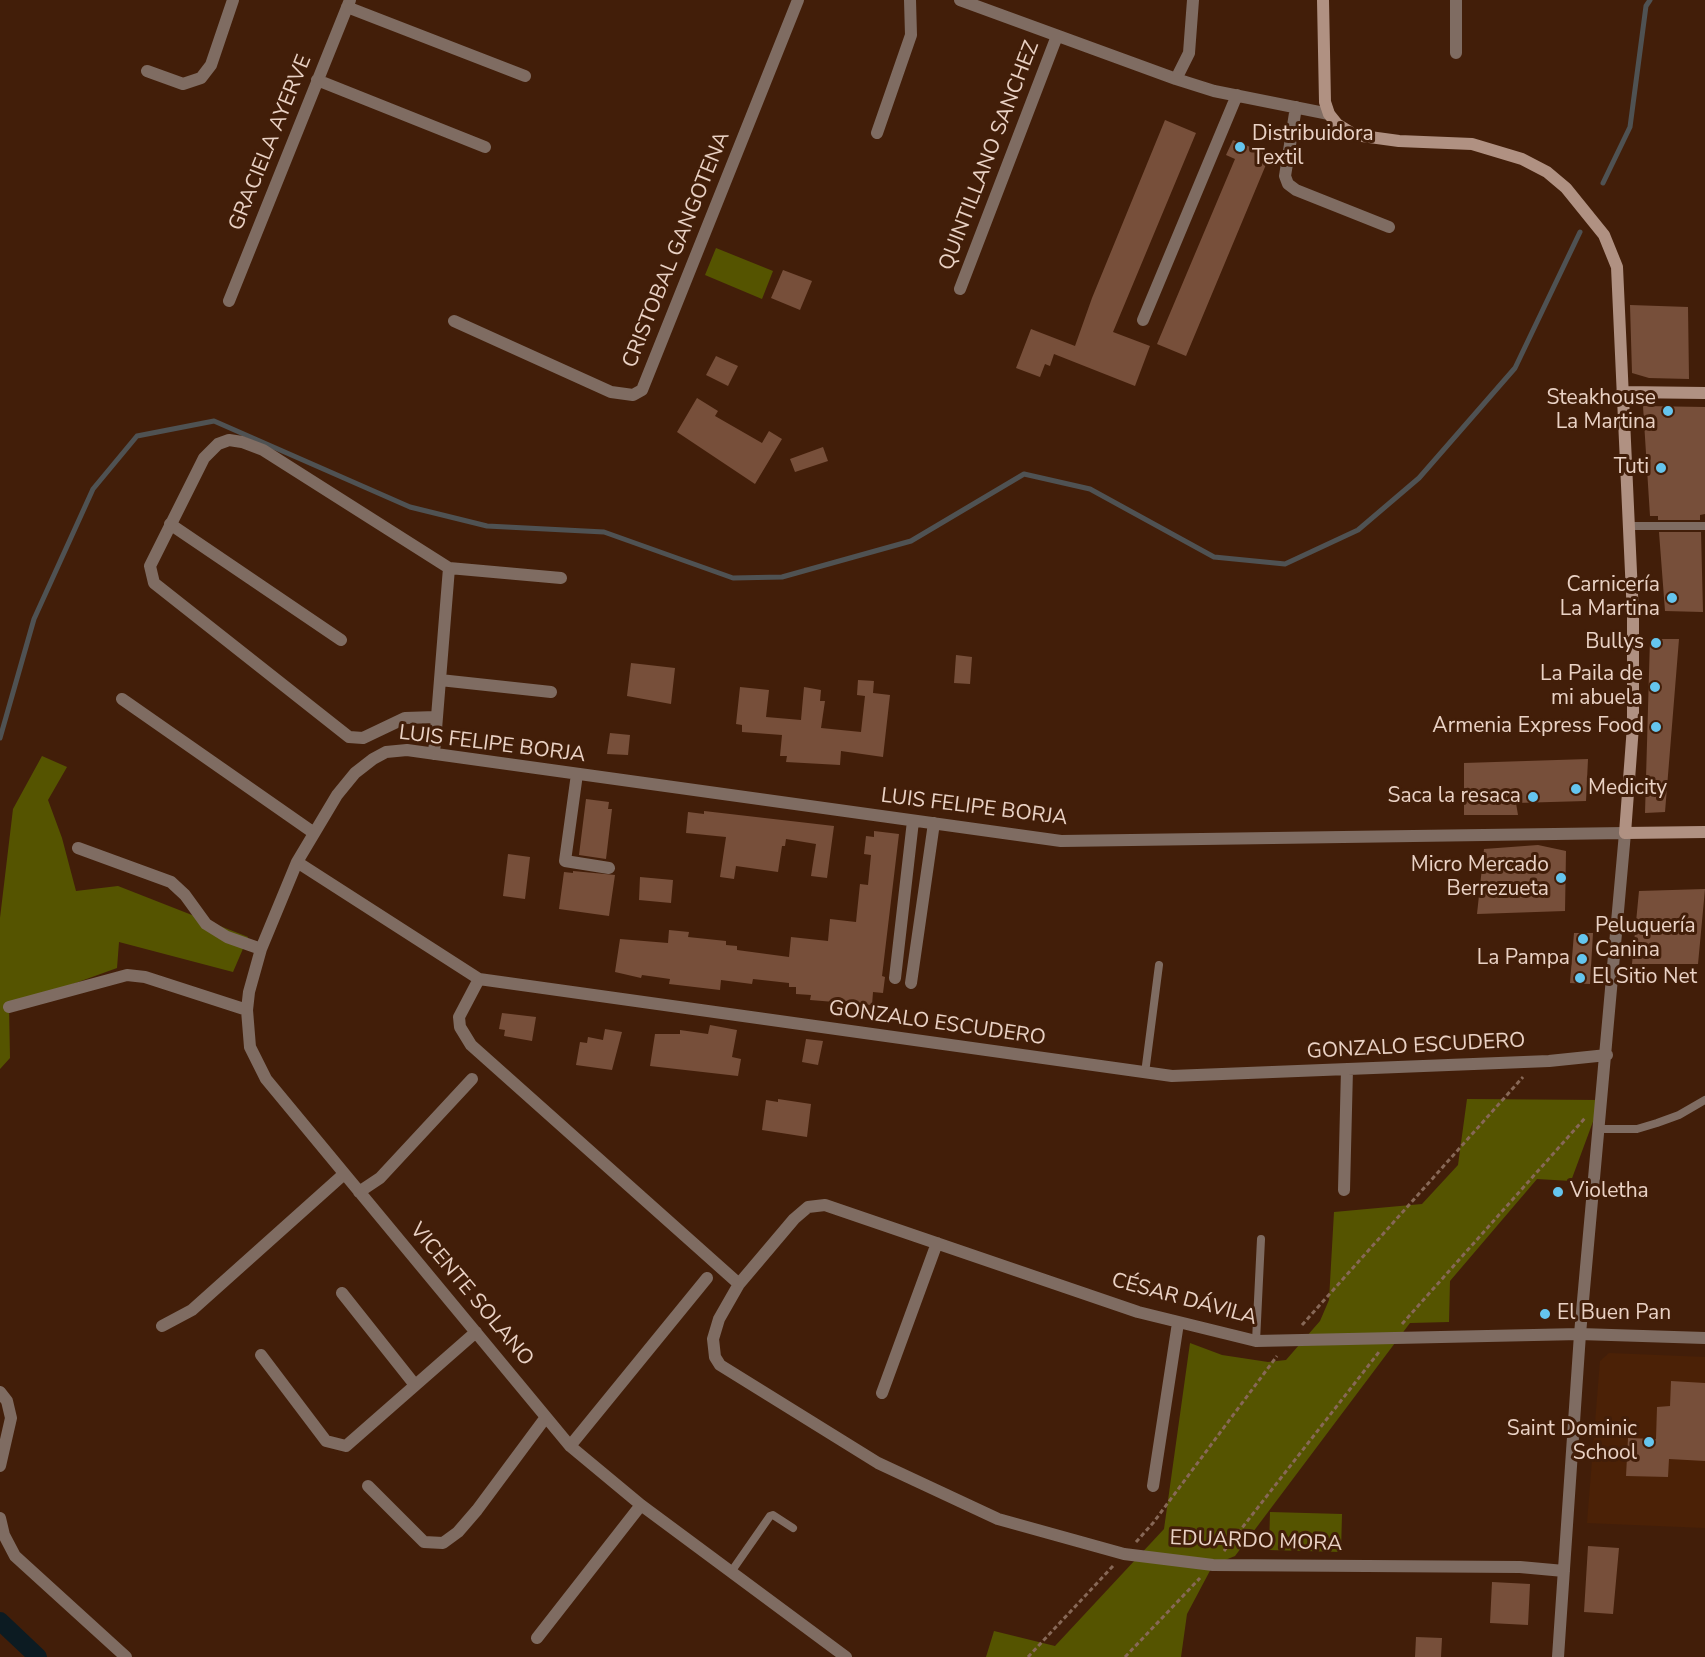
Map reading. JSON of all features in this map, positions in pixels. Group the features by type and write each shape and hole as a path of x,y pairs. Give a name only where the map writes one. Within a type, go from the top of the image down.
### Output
{"street":[{"path":"147,71 183,84 201,78 211,65 233,0"},
{"name":"CRISTOBAL GANGOTENA","path":"454,321 611,392 633,395 642,390 798,0"},
{"path":"878,133 911,35 910,0"},
{"path":"960,0 980,4 1057,36 1176,79 1237,95 1329,114"},
{"path":"1176,79 1189,53 1194,0"},
{"path":"1323,0 1323,83 1329,114 1337,124 1355,135 1399,141 1472,144 1501,151 1547,172 1566,188 1604,235 1617,267 1633,616 1633,726 1607,1055 1598,1129 1580,1334 1558,1657"},
{"path":"1456,0 1456,53"},
{"path":"348,4 525,76"},
{"name":"GRACIELA AYERVE","path":"229,301 348,4"},
{"name":"QUINTILLANO SANCHEZ","path":"960,290 1057,36"},
{"path":"317,80 484,147"},
{"path":"1143,320 1237,95"},
{"path":"1296,108 1286,176 1288,184 1296,190 1389,227"},
{"path":"1622,392 1705,393"},
{"path":"436,717 405,718 363,738 349,737 154,583 150,566 204,458 218,444 229,440 262,450 449,568 561,579"},
{"path":"170,524 341,640"},
{"path":"434,754 449,568"},
{"path":"440,680 551,692"},
{"path":"122,699 314,833"},
{"name":"LUIS FELIPE BORJA","path":"297,862 337,795 355,773 386,752 407,750 1061,841 1705,832"},
{"path":"577,774 566,861 609,868"},
{"path":"895,978 913,821"},
{"path":"911,983 934,823"},
{"path":"78,848 171,882 185,895 206,924 227,937 261,949"},
{"name":"VICENTE SOLANO","path":"297,862 261,949 249,992 247,1010 250,1047 266,1079 570,1446 641,1505 846,1657"},
{"name":"GONZALO ESCUDERO","path":"297,862 479,979 1172,1076 1536,1061 1607,1055"},
{"path":"9,1007 127,975 145,977 247,1010"},
{"path":"479,979 459,1017 460,1028 471,1045 739,1284"},
{"path":"1344,1190 1347,1069"},
{"path":"359,1192 380,1178 472,1079"},
{"path":"162,1326 192,1310 344,1173"},
{"name":"CÉSAR DÁVILA","path":"739,1284 794,1219 808,1207 825,1205 1138,1312 1256,1341 1580,1334 1705,1338"},
{"path":"882,1393 937,1243"},
{"path":"570,1446 707,1278"},
{"name":"EDUARDO MORA","path":"739,1284 719,1319 713,1339 715,1358 728,1371 878,1463 998,1519 1124,1554 1213,1564 1520,1567 1564,1571"},
{"path":"342,1293 415,1385"},
{"path":"1153,1486 1178,1323"},
{"path":"261,1355 326,1441 336,1446 346,1446 476,1332"},
{"path":"0,1466 10,1418 1,1392"},
{"path":"368,1486 424,1542 443,1542 458,1532 477,1510 546,1417"},
{"path":"537,1638 641,1505"},
{"path":"0,1518 4,1535 15,1556 126,1657"}],"lane":[{"path":"1629,526 1705,526"},
{"path":"1145,1073 1159,965"},
{"path":"1598,1129 1637,1129 1679,1115 1705,1100"},
{"path":"1256,1341 1261,1239"},
{"path":"731,1572 770,1516 773,1515 793,1528"}],"path":[{"path":"1028,1657 1154,1523 1289,1339 1536,1061"},
{"path":"1125,1657 1213,1564 1390,1338 1601,1100"}],"shaded area":[{"path":"716,248 773,271 762,299 705,275"},
{"path":"42,756 67,767 48,800 62,838 76,891 118,886 248,937 233,972 119,942 117,968 9,1007 10,1058 0,1069 0,918 13,809"},
{"path":"1467,1099 1601,1100 1571,1181 1537,1179 1450,1281 1449,1322 1410,1323 1235,1556 1213,1565 1187,1614 1181,1657 986,1657 994,1631 1055,1646 1164,1529 1190,1343 1222,1355 1268,1362 1286,1360 1320,1321 1329,1300 1334,1212 1422,1204 1458,1165"},
{"name":"Saint Dominic School","path":"1609,1353 1705,1357 1705,1528 1587,1523 1600,1361"},
{"path":"1270,1512 1342,1514 1341,1552 1269,1550"}],"building":[{"path":"1165,120 1196,133 1113,332 1150,346 1135,386 1054,354 1050,366 1045,364 1040,377 1016,368 1031,329 1075,346 1092,298"},
{"path":"1233,140 1270,155 1186,356 1157,344 1235,159 1226,155"},
{"path":"783,270 812,281 800,310 771,298"},
{"path":"1630,305 1688,307 1689,379 1649,378 1632,373"},
{"path":"716,356 738,366 728,386 706,375"},
{"path":"697,398 718,411 715,416 762,443 769,431 782,439 755,484 677,432"},
{"path":"1643,406 1705,407 1705,514 1700,515 1700,520 1658,520 1658,516 1650,516"},
{"path":"823,447 828,461 795,472 790,459"},
{"path":"1659,532 1701,532 1703,612 1665,611"},
{"path":"1650,639 1679,639 1665,812 1645,813"},
{"path":"956,655 972,657 970,684 954,683"},
{"path":"631,663 675,668 671,704 627,696"},
{"path":"858,680 874,681 873,693 890,695 883,757 841,751 840,765 786,762 787,756 780,756 782,735 742,732 742,725 736,724 740,687 769,690 766,717 801,720 804,687 821,690 820,701 825,701 821,728 861,732 865,696 857,695"},
{"path":"610,733 630,735 628,755 607,754"},
{"path":"1588,759 1586,801 1516,803 1518,815 1464,815 1464,763"},
{"path":"586,799 609,802 608,809 612,809 606,859 579,855"},
{"path":"704,811 834,826 827,878 811,876 816,844 786,839 785,846 782,846 778,872 736,866 734,879 720,877 726,837 686,833 688,812 704,814"},
{"path":"874,831 899,834 882,976 885,977 883,993 873,992 872,1005 810,1000 811,995 796,994 796,987 789,987 789,983 753,979 752,984 721,980 720,990 669,984 670,979 642,975 641,978 615,972 620,939 668,943 669,930 689,932 688,937 726,941 726,945 737,946 737,950 789,957 791,937 828,941 830,919 856,922 860,884 868,885 871,855 864,854 866,836 874,837"},
{"path":"1538,845 1566,851 1565,911 1477,914 1484,849"},
{"path":"508,854 530,857 525,899 503,896"},
{"path":"573,871 615,875 609,916 559,909 564,872 573,873"},
{"path":"640,877 673,880 671,903 639,900"},
{"path":"1705,889 1698,964 1632,964 1639,891"},
{"path":"1574,933 1593,933 1590,984 1570,983"},
{"path":"502,1013 536,1017 532,1041 504,1036 505,1030 499,1029"},
{"path":"710,1025 737,1030 732,1057 741,1059 738,1076 650,1066 655,1034 680,1034 680,1030 708,1034"},
{"path":"605,1029 622,1032 612,1070 576,1065 580,1042 587,1043 588,1037 603,1040"},
{"path":"806,1039 823,1041 818,1065 802,1062"},
{"path":"778,1099 811,1104 807,1137 762,1130 766,1100 778,1102"},
{"path":"1671,1381 1705,1383 1705,1461 1669,1459 1668,1477 1626,1476 1628,1438 1656,1439 1657,1407 1670,1406"},
{"path":"1588,1546 1619,1548 1613,1614 1584,1612"},
{"path":"1492,1582 1530,1584 1528,1625 1490,1623"},
{"path":"1416,1637 1442,1638 1441,1657 1415,1657"}],"waterway":[{"path":"1603,183 1630,127 1646,6 1650,0"},
{"path":"0,738 34,619 93,489 137,436 214,421 410,507 487,526 604,532 733,578 782,577 911,541 1024,474 1090,489 1214,557 1285,564 1358,530 1419,478 1515,368 1580,232"},
{"path":"0,1621 38,1657"}],"place":[{"name":"Distribuidora Textil","path":"1240,147"},
{"name":"Steakhouse La Martina","path":"1668,411"},
{"name":"Tuti","path":"1661,468"},
{"name":"Carnicería La Martina","path":"1672,598"},
{"name":"Bullys","path":"1656,643"},
{"name":"La Paila de mi abuela","path":"1655,687"},
{"name":"Armenia Express Food","path":"1656,727"},
{"name":"Medicity","path":"1576,789"},
{"name":"Saca la resaca","path":"1533,797"},
{"name":"Micro Mercado Berrezueta","path":"1561,878"},
{"name":"Peluquería Canina","path":"1583,939"},
{"name":"La Pampa","path":"1582,959"},
{"name":"El Sitio Net","path":"1580,978"},
{"name":"Violetha","path":"1558,1192"},
{"name":"El Buen Pan","path":"1545,1314"},
{"name":"Saint Dominic School","path":"1649,1442"}]}
